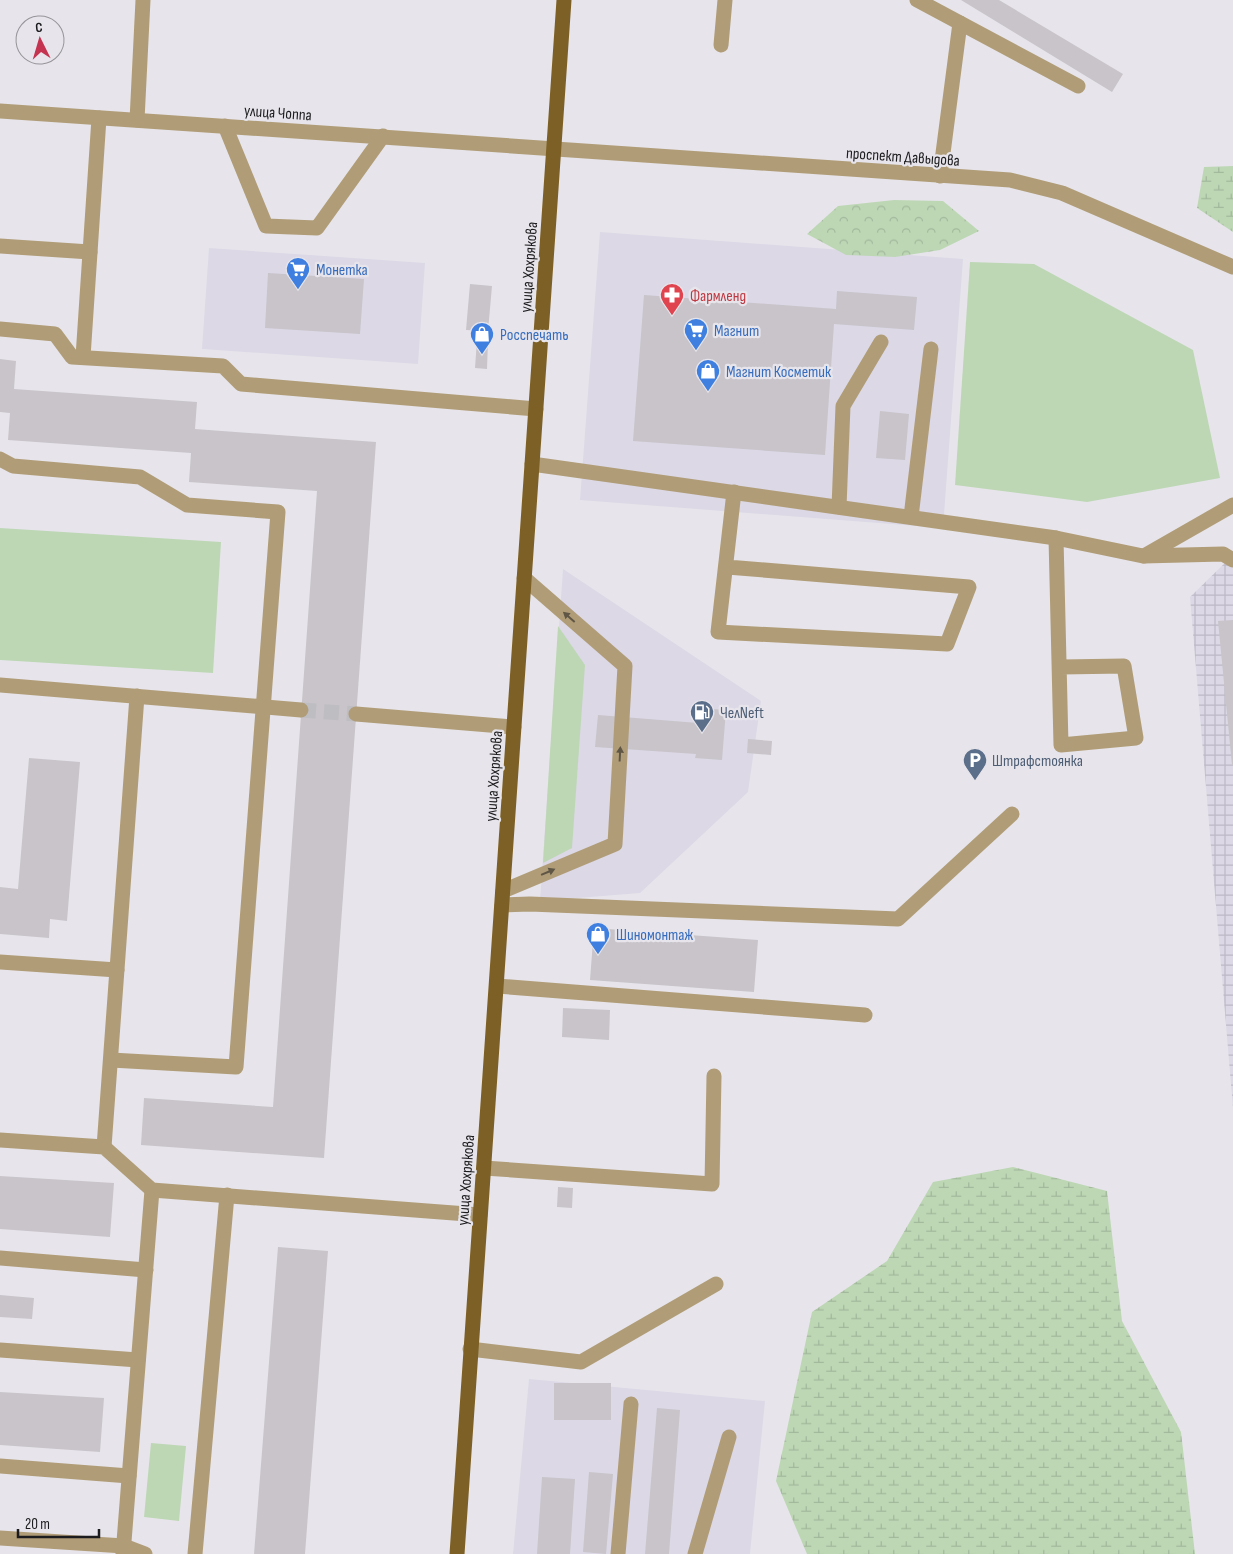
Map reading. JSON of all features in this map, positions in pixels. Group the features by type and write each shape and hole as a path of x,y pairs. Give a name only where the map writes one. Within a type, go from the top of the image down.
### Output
{"main road":[{"name":"улица Хохрякова","path":"457,1554 564,0"}],"street":[{"path":"137,120 144,0"},
{"path":"721,45 725,0"},
{"path":"917,0 1078,86"},
{"path":"940,176 960,23"},
{"name":"улица Чоппа","path":"0,111 554,148"},
{"path":"83,357 99,118"},
{"path":"224,126 266,226 317,228 383,136"},
{"name":"проспект Давыдова","path":"554,148 1010,180 1062,194 1233,268"},
{"path":"0,246 90,252"},
{"path":"0,329 55,334 72,357 222,366 241,384 536,409"},
{"path":"839,507 844,406 881,342"},
{"path":"911,517 931,349"},
{"path":"0,459 13,466 140,477 187,505 278,512 236,1067 111,1060"},
{"path":"532,464 1056,538 1143,556 1223,554 1233,560"},
{"path":"727,567 969,587 947,644 718,632 727,567 734,492"},
{"path":"1143,556 1233,505"},
{"path":"1056,538 1061,667 1061,744 1136,738 1124,666 1061,667"},
{"path":"503,898 615,844 625,666 524,578"},
{"path":"0,685 302,710"},
{"path":"104,1147 137,696"},
{"path":"356,714 514,727"},
{"path":"503,898 530,904 898,919 1012,814"},
{"path":"0,962 117,970"},
{"path":"497,986 865,1015"},
{"path":"484,1168 712,1184 714,1076"},
{"path":"0,1140 104,1147 152,1190 480,1215"},
{"path":"123,1550 152,1190"},
{"path":"195,1554 227,1195"},
{"path":"0,1258 146,1270"},
{"path":"470,1348 581,1362 716,1284"},
{"path":"0,1350 138,1360"},
{"path":"618,1554 632,1404"},
{"path":"695,1554 730,1437"},
{"path":"0,1466 129,1476"},
{"path":"0,1538 123,1550 145,1554"}],"shaded area":[{"path":"600,232 963,259 943,528 580,500"},
{"path":"209,248 425,263 418,364 202,349"},
{"path":"1233,555 1233,1108 1190,597"},
{"path":"563,569 761,701 748,792 640,893 540,901"},
{"path":"529,1379 765,1401 750,1554 513,1554"}],"green space":[{"path":"1233,166 1233,232 1197,208 1204,167"},
{"path":"894,200 943,201 979,231 940,250 895,257 846,255 807,234 838,206"},
{"path":"970,262 1034,264 1193,350 1220,478 1087,502 955,485"},
{"path":"0,528 221,542 213,673 0,660"},
{"path":"558,626 585,665 572,848 543,863"},
{"path":"1013,1167 1107,1191 1122,1321 1181,1432 1195,1554 807,1554 776,1481 812,1312 887,1261 933,1182"},
{"path":"151,1443 186,1446 179,1521 144,1517"}],"building":[{"path":"961,0 999,0 1123,74 1112,92"},
{"path":"268,273 364,279 360,334 265,328"},
{"path":"470,284 492,286 488,331 466,330"},
{"path":"837,291 917,297 914,330 834,324 825,455 633,441 644,295 836,309"},
{"path":"477,340 488,341 487,369 475,368"},
{"path":"0,359 16,361 14,389 197,402 195,429 376,442 324,1158 141,1145 144,1098 273,1107 317,491 189,482 191,453 8,440 10,413 0,412"},
{"path":"880,411 909,414 905,460 876,458"},
{"path":"1233,620 1233,765 1232,765 1218,621"},
{"path":"699,708 726,710 722,760 695,758 696,754 595,747 598,715 698,723"},
{"path":"748,739 772,741 771,755 747,753"},
{"path":"29,758 80,762 67,921 50,919 49,938 0,934 0,887 18,889"},
{"path":"594,928 758,940 754,992 590,980"},
{"path":"563,1008 610,1010 609,1040 562,1037"},
{"path":"0,1176 114,1183 110,1237 0,1229"},
{"path":"558,1187 573,1188 572,1208 557,1207"},
{"path":"278,1247 328,1251 305,1554 254,1554"},
{"path":"0,1295 34,1298 32,1319 0,1317"},
{"path":"554,1383 611,1383 611,1420 554,1420"},
{"path":"0,1392 104,1398 100,1452 0,1445"},
{"path":"657,1408 680,1410 669,1554 645,1554"},
{"path":"589,1472 613,1474 606,1554 583,1552"},
{"path":"542,1477 575,1479 570,1554 537,1554"}],"tunnel":[{"path":"301,710 356,714"}],"place":[{"name":"Монетка","path":"298,290"},
{"name":"Фармленд","path":"672,316"},
{"name":"Магнит","path":"696,351"},
{"name":"Росспечать","path":"482,355"},
{"name":"Магнит Косметик","path":"708,392"},
{"name":"ЧелNeft","path":"702,733"},
{"name":"Штрафстоянка","path":"975,781"},
{"name":"Шиномонтаж","path":"598,955"}]}
